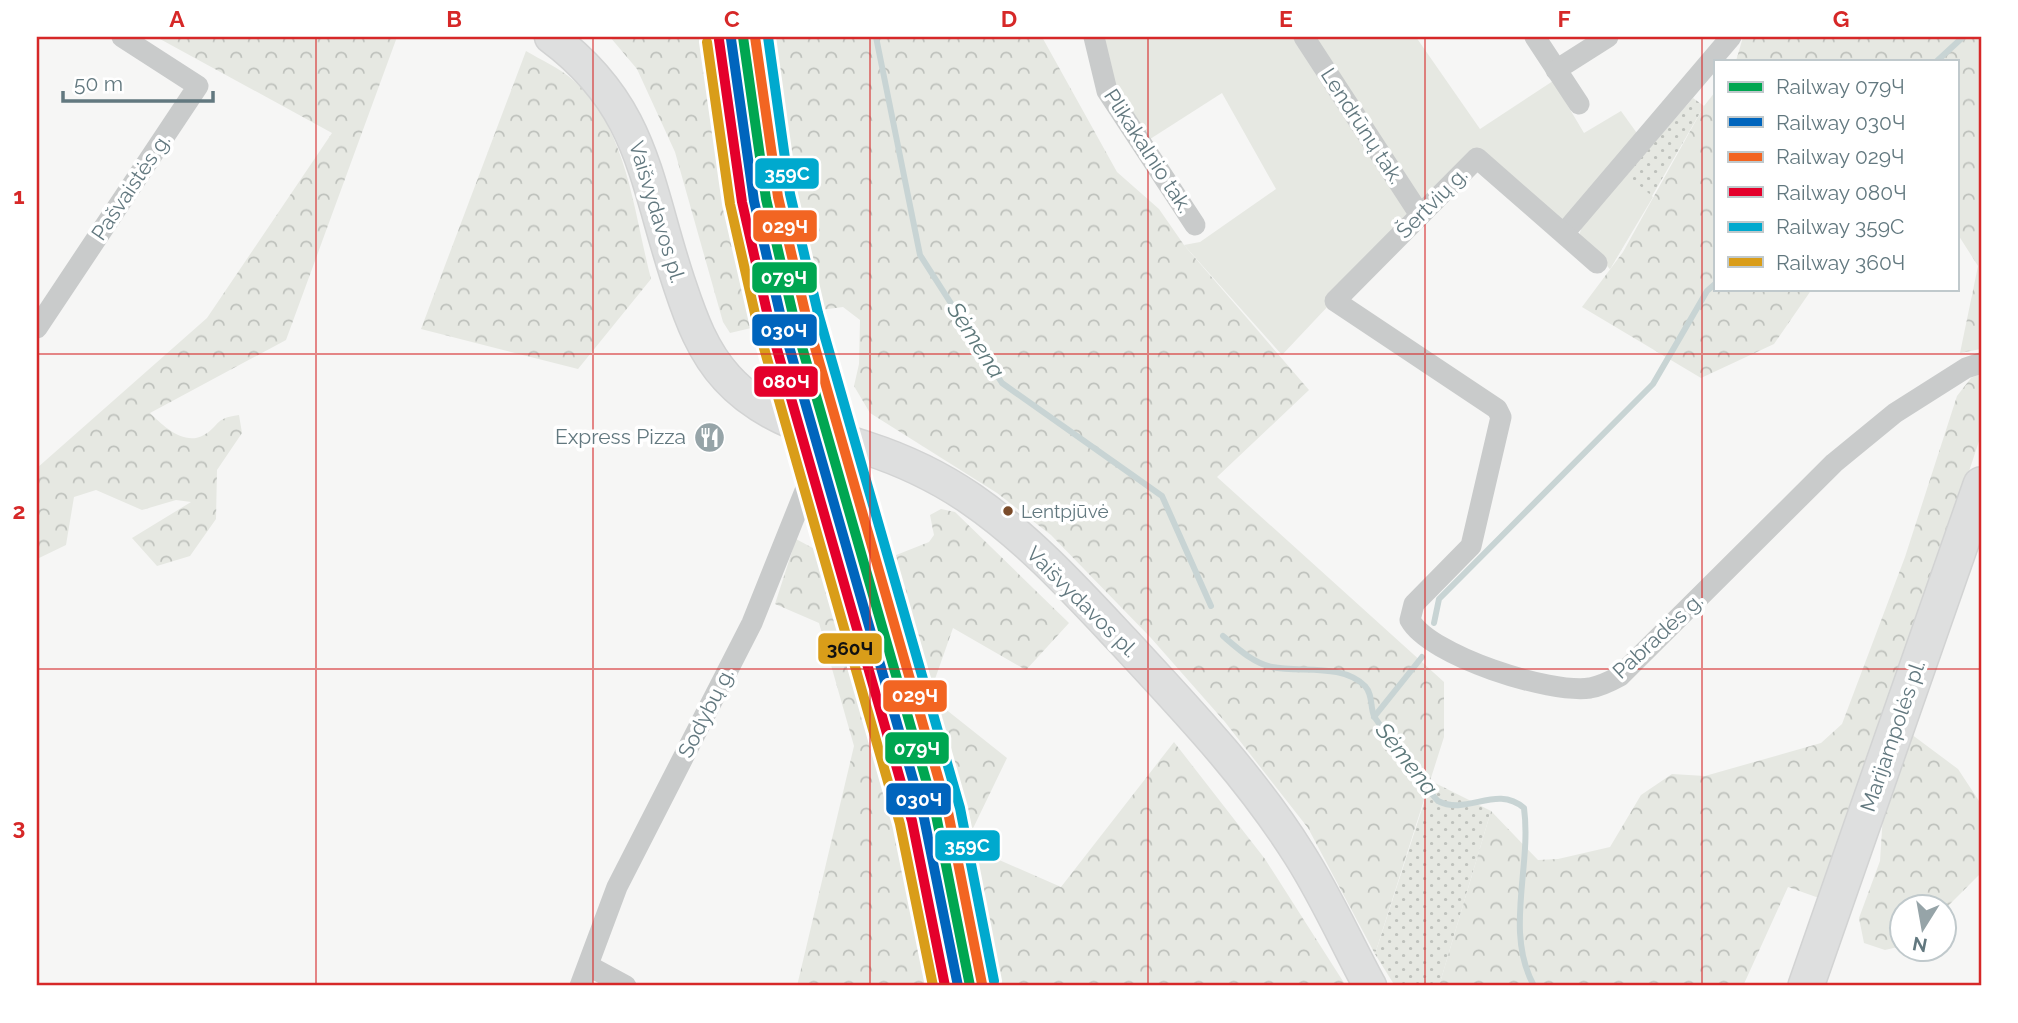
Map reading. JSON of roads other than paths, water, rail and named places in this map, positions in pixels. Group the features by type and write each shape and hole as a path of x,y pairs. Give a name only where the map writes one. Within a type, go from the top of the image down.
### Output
{"main road":[{"name":"Vaišvydavos pl.","path":"551,37 574,54 601,82 632,131 687,308 714,362 746,396 767,411 827,436 895,458 936,478 972,500 1026,545 1105,622 1190,713 1258,796 1321,891 1370,986"},
{"name":"Marijampolės pl.","path":"1806,986 1974,528 1981,485"}],"street":[{"name":"Pašvaistės g.","path":"37,328 198,86 122,37"},
{"name":"Plikakalnio tak.","path":"1094,37 1107,91 1195,225"},
{"name":"Lendrūnų tak.","path":"1304,37 1420,215"},
{"path":"1535,37 1579,104"},
{"path":"1556,70 1608,37"},
{"path":"1565,232 1731,37"},
{"name":"Šertvių g.","path":"1335,301 1477,158 1565,232 1597,263"},
{"name":"Pabradės g.","path":"1335,301 1497,409 1502,418 1471,546 1414,604 1410,620 1416,630 1436,644 1474,661 1557,687 1588,688 1620,676 1834,463 1895,413 1966,368 1981,363"},
{"name":"Sodybų g.","path":"580,986 617,887 752,623 827,436"},
{"path":"589,966 626,986"}],"waterway":[{"name":"Sėmena","path":"876,37 920,255 1002,383 1162,496 1211,606"},
{"path":"1938,60 1963,37"},
{"path":"1434,623 1439,599 1653,384 1707,291 1714,285"},
{"name":"Sėmena","path":"1223,636 1265,665 1283,669 1333,671 1356,679 1369,693 1374,716 1438,801 1460,805 1503,799 1513,801 1524,808 1521,943 1525,965 1534,986"},
{"path":"1374,717 1422,657"}],"rail line":[{"name":"079Ч","path":"743,37 766,199 794,319 936,815 970,986"},
{"name":"029Ч","path":"755,37 778,197 806,316 948,812 982,984"},
{"name":"359С","path":"768,37 790,194 818,313 960,808 994,981"},
{"name":"030Ч","path":"731,39 754,201 782,322 924,818 958,986"},
{"name":"080Ч","path":"719,40 742,202 770,325 912,821 945,986"},
{"name":"360Ч","path":"707,42 730,204 758,327 900,824 933,986"}],"place":[{"name":"Express Pizza","path":"709,437"},
{"name":"Lentpjūvė","path":"1008,511"}]}
